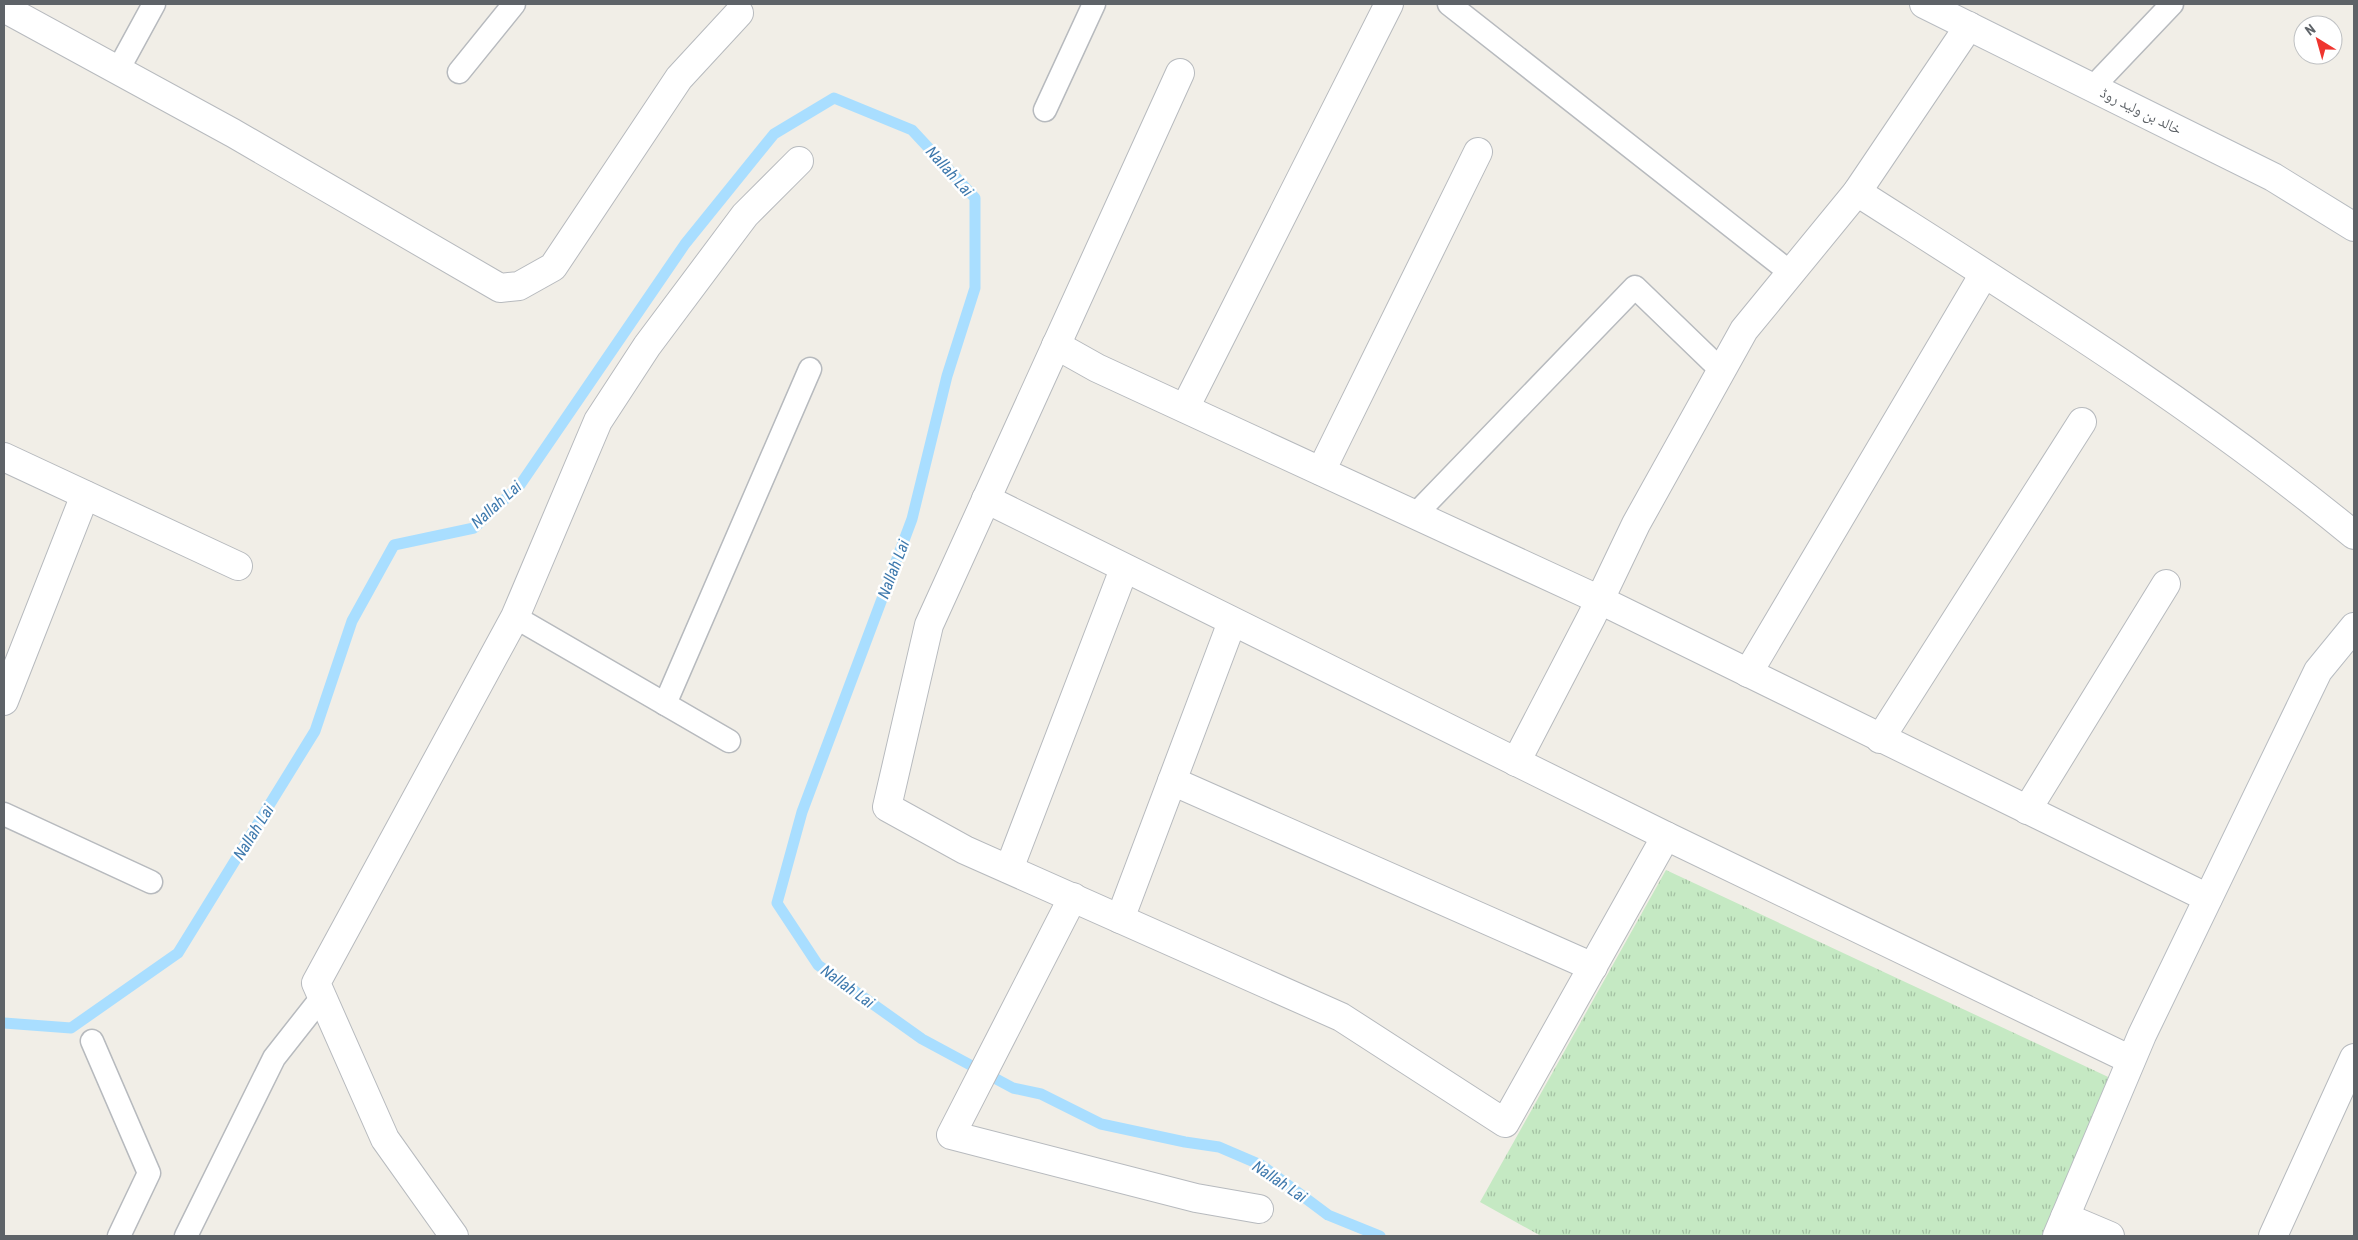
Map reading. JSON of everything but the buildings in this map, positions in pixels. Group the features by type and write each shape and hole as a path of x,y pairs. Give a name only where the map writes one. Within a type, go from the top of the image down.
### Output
{"street":[{"path":"1185,408 1389,4"},
{"path":"4,8 233,133 500,288 519,286 553,267 679,78 743,8"},
{"path":"1516,762 1600,600 1636,524 1744,330 1857,192 1950,12"},
{"name":"خالد بن ولید روڈ","path":"1950,12 2093,87 2273,177 2354,227"},
{"path":"1180,73 929,625 887,807 966,850 1342,1017 1505,1123 1666,836"},
{"path":"1321,471 1478,152"},
{"path":"454,1236 385,1139 316,983 515,617 598,421 647,346 746,215 799,161"},
{"path":"1857,192 2080,335 2295,486 2354,535"},
{"path":"1748,673 1984,274"},
{"path":"1056,345 1096,368 1600,600 1880,739 2208,898"},
{"path":"1880,739 2082,422"},
{"path":"4,457 238,566"},
{"path":"4,701 85,495"},
{"path":"986,499 1666,836 2131,1060"},
{"path":"1009,869 1124,569"},
{"path":"2027,810 2166,584"},
{"path":"1120,919 1232,622"},
{"path":"2110,1236 2061,1227 2131,1060 2318,671 2354,627"},
{"path":"1172,781 1592,967"},
{"path":"1073,898 951,1135 1196,1198 1259,1209"},
{"path":"2273,1236 2354,1058"}],"lane":[{"path":"118,70 154,4"},
{"path":"459,72 514,4"},
{"path":"1046,110 1094,4"},
{"path":"1449,4 1791,272"},
{"path":"2093,87 2172,4"},
{"path":"1415,515 1635,287 1722,371"},
{"path":"665,704 810,369"},
{"path":"515,617 729,741"},
{"path":"4,814 151,882"},
{"path":"186,1236 274,1058 322,997"},
{"path":"92,1041 149,1173 119,1236"}],"green space":[{"path":"1666,870 2121,1083 2057,1236 1541,1236 1480,1202"}],"waterway":[{"name":"Nallah Lai","path":"4,1023 71,1028 178,953 315,731 352,621 394,545 474,528 520,485 685,244 774,134 834,98 912,130 975,198 975,288 947,376 912,519 802,812 777,903 818,965 922,1039 1013,1088 1041,1094 1101,1124 1185,1142 1219,1147 1261,1165 1328,1215 1380,1236"}]}
